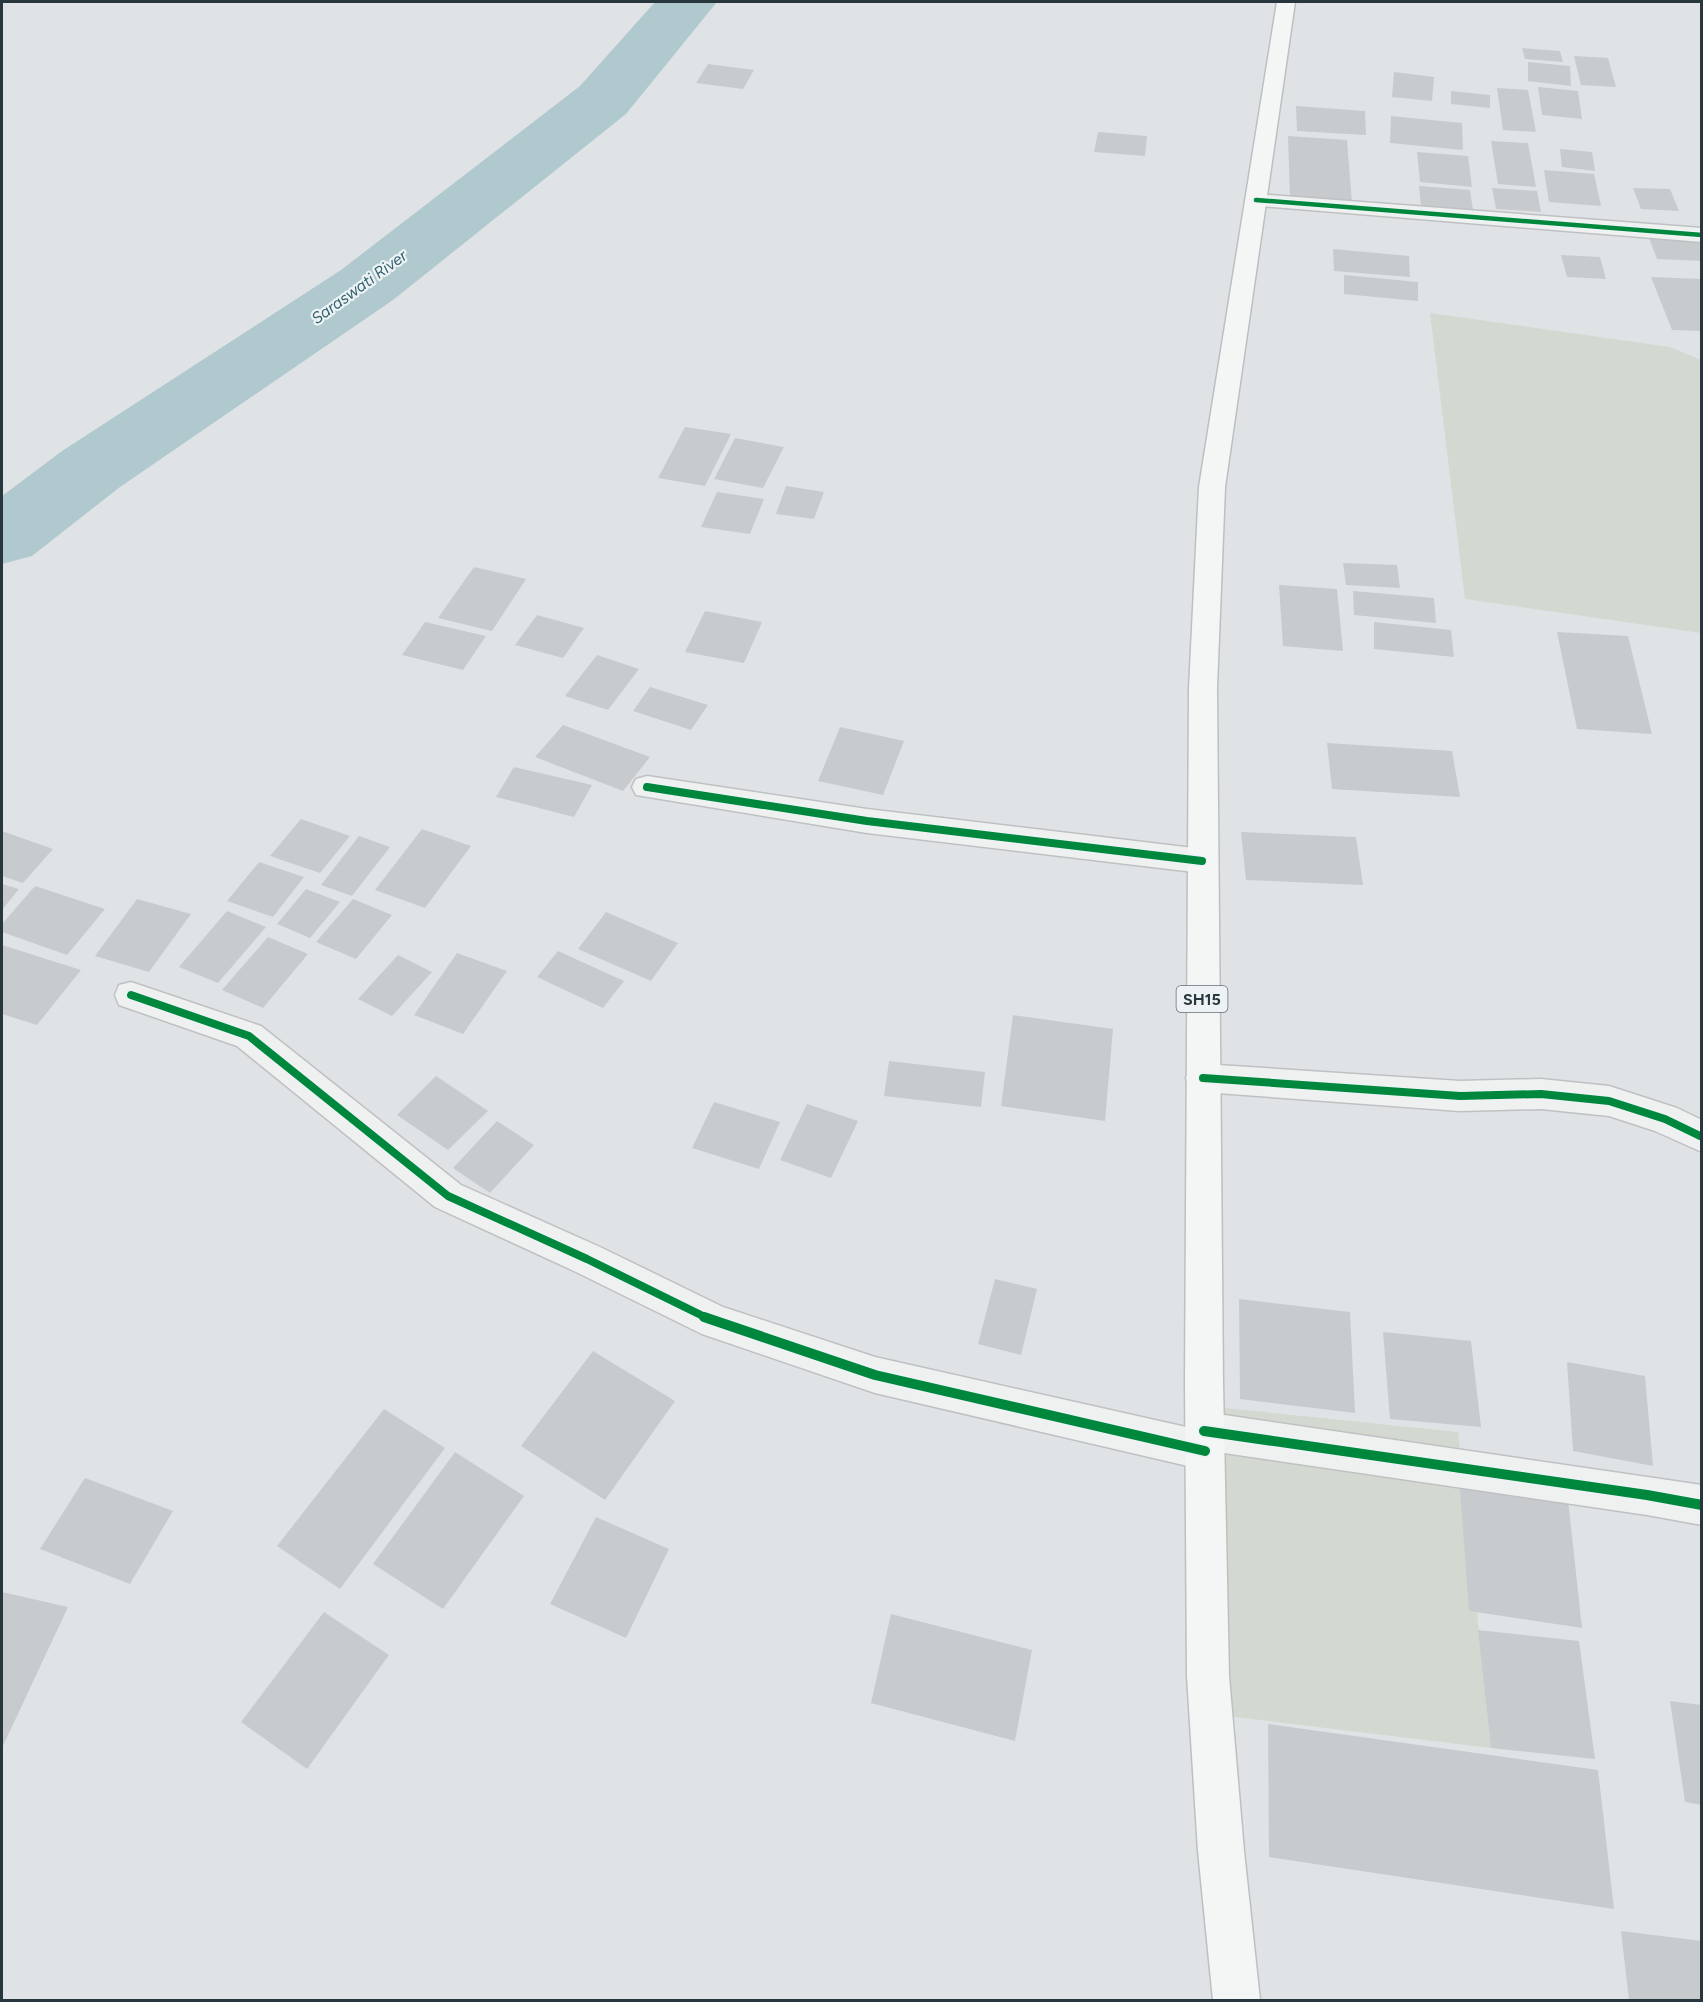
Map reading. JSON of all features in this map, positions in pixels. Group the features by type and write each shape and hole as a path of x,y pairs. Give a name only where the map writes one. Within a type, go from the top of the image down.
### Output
{"main road":[{"name":"SH15","path":"1236,2001 1221,1851 1208,1677 1203,1078 1203,688 1212,487 1286,2"}],"street":[{"path":"1256,200 1442,217 1701,235"},
{"path":"647,787 867,821 1202,861"},
{"path":"131,995 249,1036 448,1196 587,1259 715,1322 875,1375 1205,1441 1647,1495 1701,1505"},
{"path":"1203,1078 1460,1096 1541,1094 1609,1101 1665,1119 1701,1137"}],"shaded area":[{"path":"1430,313 1670,347 1701,360 1701,633 1465,599"},
{"path":"1215,1407 1458,1432 1491,1748 1226,1716"}],"building":[{"path":"1522,48 1560,51 1563,62 1525,59"},
{"path":"1574,56 1608,58 1616,87 1581,85"},
{"path":"1528,62 1570,66 1571,86 1528,81"},
{"path":"708,64 754,70 743,89 696,83"},
{"path":"1394,72 1434,77 1432,101 1392,97"},
{"path":"1538,87 1578,91 1582,119 1542,115"},
{"path":"1497,88 1528,90 1536,132 1503,130"},
{"path":"1451,91 1490,95 1490,108 1451,104"},
{"path":"1296,106 1365,111 1366,135 1297,131"},
{"path":"1391,116 1462,123 1463,150 1390,143"},
{"path":"1098,132 1147,136 1145,156 1094,152"},
{"path":"1288,136 1347,140 1352,203 1290,199"},
{"path":"1491,141 1528,143 1536,187 1498,184"},
{"path":"1560,149 1592,152 1595,171 1562,167"},
{"path":"1417,152 1468,156 1472,187 1420,182"},
{"path":"1544,170 1594,174 1601,206 1549,202"},
{"path":"1419,186 1470,190 1473,210 1421,206"},
{"path":"1492,188 1537,191 1541,212 1496,209"},
{"path":"1633,188 1670,189 1679,211 1641,209"},
{"path":"1649,238 1702,240 1702,261 1657,259"},
{"path":"1333,249 1409,256 1410,277 1334,271"},
{"path":"1561,255 1600,257 1606,279 1567,277"},
{"path":"1344,275 1418,282 1418,301 1344,294"},
{"path":"1651,277 1702,279 1702,331 1672,330"},
{"path":"685,427 731,434 705,486 658,478"},
{"path":"735,438 784,447 763,488 714,479"},
{"path":"786,486 824,492 814,519 776,514"},
{"path":"717,492 764,499 750,534 701,527"},
{"path":"1343,563 1397,565 1400,588 1346,585"},
{"path":"474,567 526,579 492,631 438,618"},
{"path":"1279,585 1337,589 1343,651 1283,646"},
{"path":"1353,591 1434,598 1436,623 1354,615"},
{"path":"705,611 762,622 744,663 685,652"},
{"path":"537,615 584,628 563,658 515,645"},
{"path":"425,622 486,636 463,670 402,655"},
{"path":"1374,622 1451,630 1454,657 1374,649"},
{"path":"1557,632 1628,636 1652,734 1577,729"},
{"path":"597,655 639,669 608,710 565,696"},
{"path":"650,687 708,705 691,730 633,711"},
{"path":"563,725 650,757 623,791 535,757"},
{"path":"840,727 904,741 883,795 818,781"},
{"path":"1327,743 1452,751 1460,797 1332,789"},
{"path":"514,767 592,785 574,817 496,797"},
{"path":"301,819 350,836 320,873 270,856"},
{"path":"422,829 471,846 425,908 375,890"},
{"path":"2,831 53,849 23,883 2,876"},
{"path":"1241,832 1356,837 1363,885 1246,880"},
{"path":"359,836 390,847 352,896 321,885"},
{"path":"259,862 304,877 273,917 227,901"},
{"path":"2,884 19,889 2,910"},
{"path":"35,886 105,909 67,955 2,932 2,924"},
{"path":"306,889 340,902 310,938 277,924"},
{"path":"137,899 191,914 149,972 95,956"},
{"path":"353,899 392,915 356,959 316,942"},
{"path":"227,911 266,927 218,983 179,967"},
{"path":"606,912 678,943 651,981 578,949"},
{"path":"268,937 308,954 263,1008 222,990"},
{"path":"2,945 81,970 37,1025 2,1014"},
{"path":"558,951 624,981 603,1008 537,977"},
{"path":"457,953 507,971 463,1034 414,1015"},
{"path":"398,955 432,972 392,1016 358,999"},
{"path":"1013,1015 1113,1029 1105,1121 1001,1106"},
{"path":"889,1061 985,1072 981,1107 884,1096"},
{"path":"436,1076 488,1111 448,1150 397,1115"},
{"path":"714,1102 780,1122 759,1169 692,1148"},
{"path":"807,1104 858,1121 831,1178 780,1160"},
{"path":"497,1121 534,1145 490,1193 453,1168"},
{"path":"995,1279 1037,1289 1021,1355 978,1344"},
{"path":"1239,1299 1350,1312 1355,1413 1240,1399"},
{"path":"1383,1332 1471,1341 1481,1427 1390,1419"},
{"path":"593,1351 675,1401 605,1500 521,1446"},
{"path":"1567,1362 1645,1376 1653,1466 1573,1451"},
{"path":"384,1409 445,1448 340,1589 277,1546"},
{"path":"455,1452 524,1496 443,1609 373,1564"},
{"path":"1459,1476 1567,1490 1582,1628 1469,1611"},
{"path":"85,1478 173,1511 130,1584 40,1549"},
{"path":"596,1517 669,1549 626,1638 550,1604"},
{"path":"2,1592 68,1607 2,1748"},
{"path":"324,1612 389,1655 307,1769 241,1722"},
{"path":"891,1614 1032,1650 1015,1741 871,1703"},
{"path":"1478,1630 1579,1641 1595,1759 1491,1748"},
{"path":"1670,1701 1702,1705 1702,1805 1685,1802"},
{"path":"1268,1724 1598,1770 1614,1909 1269,1857"},
{"path":"1621,1931 1702,1941 1702,2000 1629,2000"}],"waterway":[{"name":"Saraswati River","path":"2,537 91,469 367,285 603,100 687,2"}],"cycle path":[{"path":"1256,200 1702,235"},
{"path":"647,787 867,821 1202,861"},
{"path":"131,995 249,1036 448,1196 587,1259 715,1322 875,1375 1205,1451"},
{"path":"1203,1078 1460,1096 1541,1094 1609,1101 1665,1119 1702,1137"},
{"path":"1204,1431 1647,1495 1702,1505"}]}
